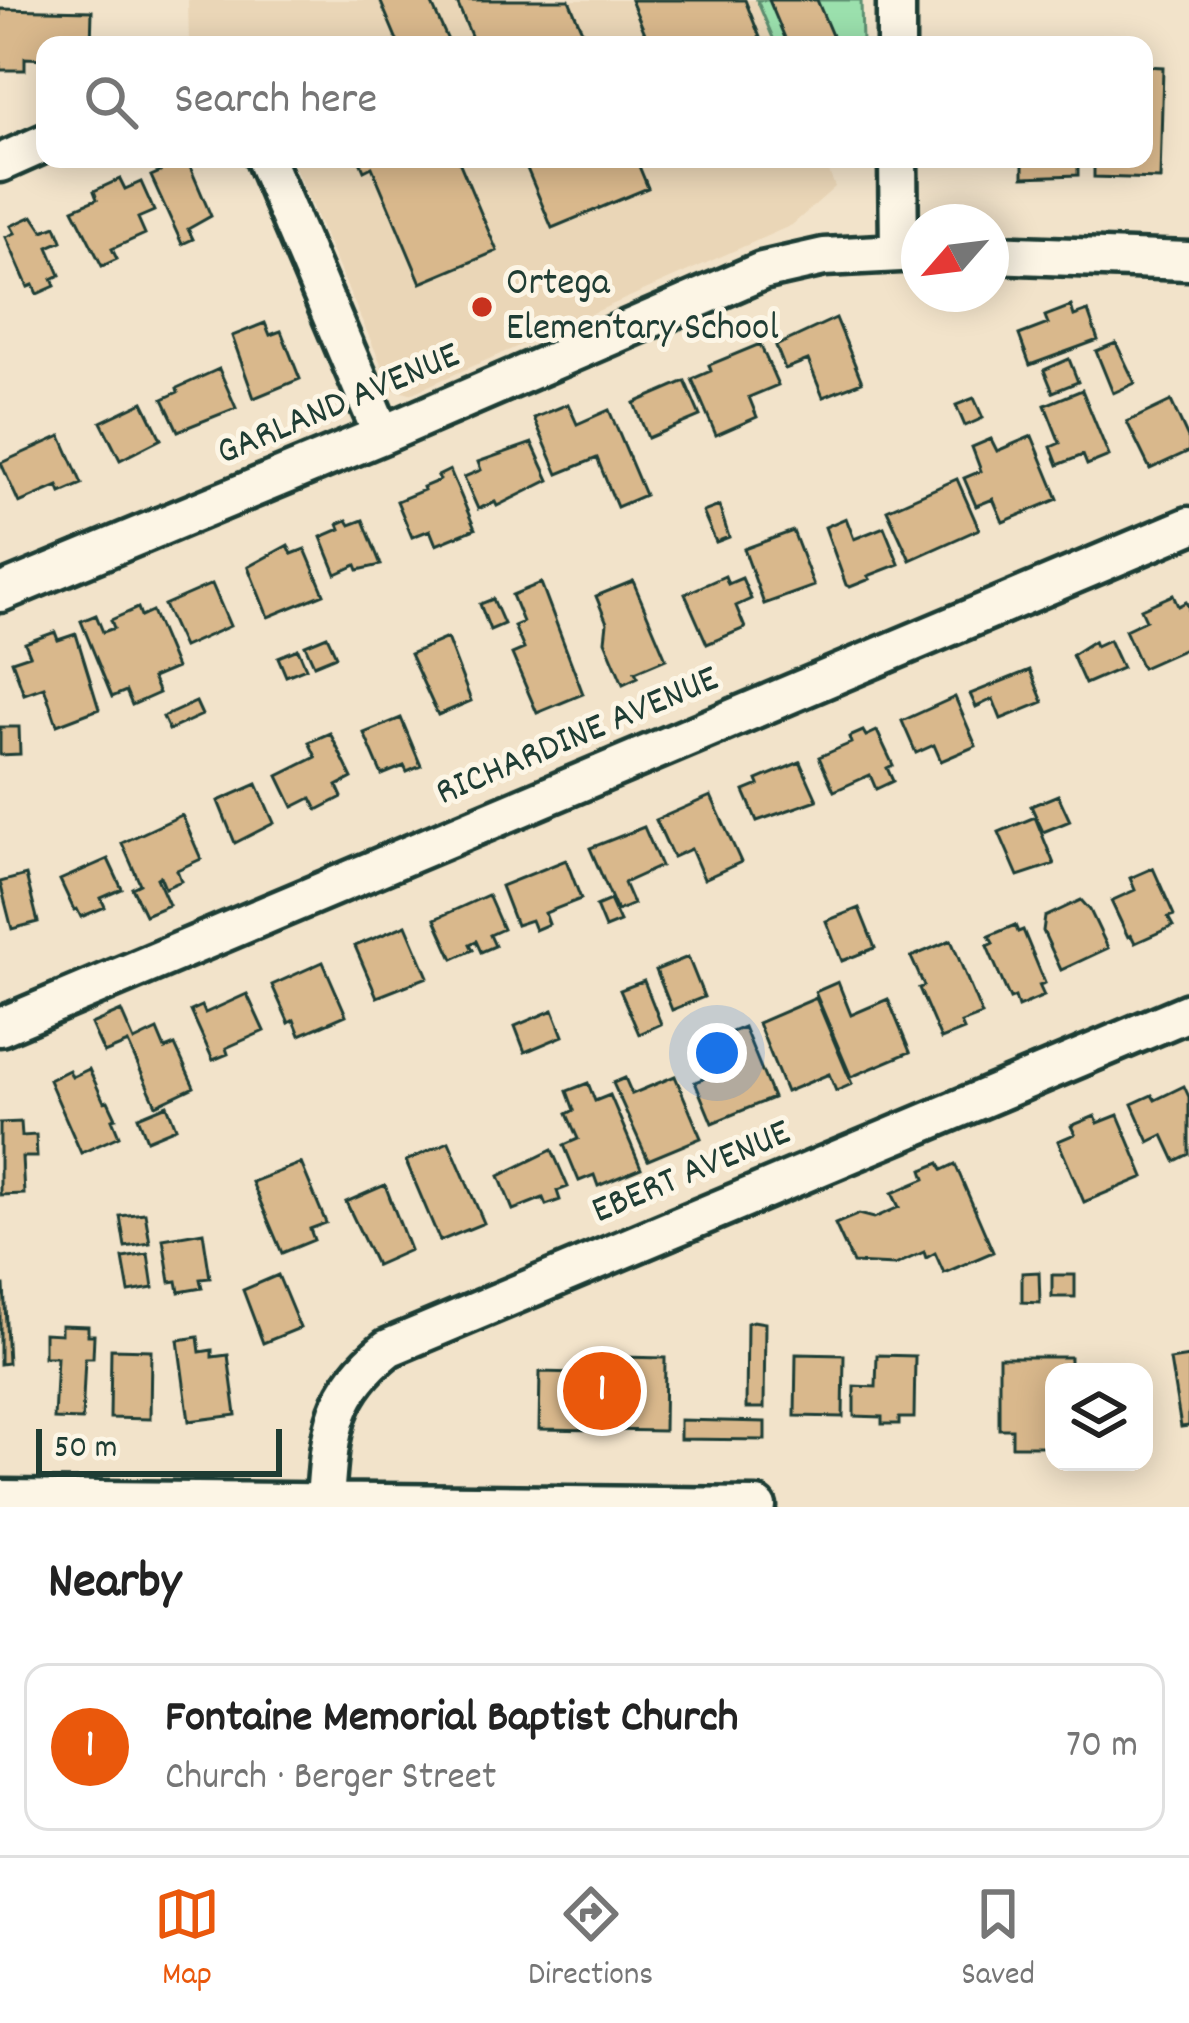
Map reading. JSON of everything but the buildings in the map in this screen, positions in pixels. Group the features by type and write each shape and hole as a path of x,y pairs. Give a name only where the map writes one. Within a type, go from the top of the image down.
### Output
{"street":[{"path":"896,0 896,36"},
{"path":"0,163 36,147"},
{"path":"269,168 382,435"},
{"path":"899,168 903,204"},
{"name":"GARLAND AVENUE","path":"0,593 761,272 824,257 901,252"},
{"path":"1009,255 1189,261"},
{"name":"RICHARDINE AVENUE","path":"0,1027 1189,526"},
{"name":"EBERT AVENUE","path":"325,1500 337,1409 350,1384 388,1348 1189,1012"},
{"path":"0,1499 757,1507"}],"shaded area":[{"path":"188,0 757,0 772,36 189,36"},
{"name":"Ortega Elementary School","path":"295,168 828,168 835,187 792,225 410,394 392,389"}],"green space":[{"path":"757,0 861,0 862,36 772,36"}],"place":[{"name":"Ortega Elementary School","path":"482,307"},
{"name":"Fontaine Memorial Baptist Church","path":"602,1391"}]}
